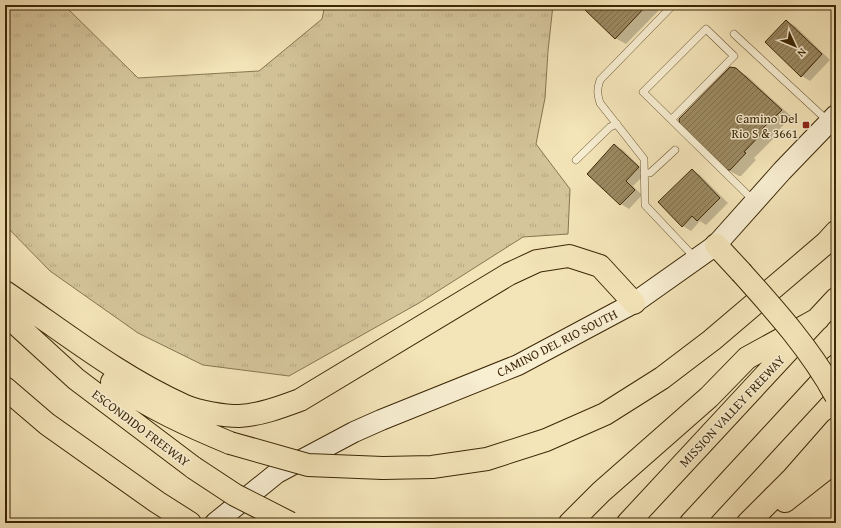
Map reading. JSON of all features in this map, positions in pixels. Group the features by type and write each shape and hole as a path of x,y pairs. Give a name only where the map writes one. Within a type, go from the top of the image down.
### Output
{"highway":[{"path":"40,316 97,371 127,392 161,412 230,443 308,465 383,468 432,467 487,459 546,440 604,414 662,378 712,340 826,243 836,232"},
{"path":"716,245 773,308 804,346 825,375 836,396"},
{"path":"5,292 84,347 136,380 186,406 212,413 239,416 274,410 300,400 509,274 537,261 569,256 600,266 634,303"},
{"name":"MISSION VALLEY FREEWAY","path":"628,523 836,299"},
{"name":"ESCONDIDO FREEWAY","path":"5,314 76,379 194,468 235,496 290,523"},
{"path":"570,523 602,492 709,397 747,358 818,319"},
{"path":"692,523 836,366"},
{"path":"5,388 47,424 157,502 190,523"},
{"path":"748,523 793,478 836,428"},
{"path":"755,523 836,461"}],"street":[{"name":"CAMINO DEL RIO SOUTH","path":"215,523 277,473 354,432 518,365 634,303 716,245 833,118"}],"lane":[{"path":"673,5 600,80 597,96 600,103 644,159 645,205 696,259"},
{"path":"672,119 734,56 706,28 643,92 755,202"},
{"path":"734,34 833,118"},
{"path":"576,160 610,127 617,124"},
{"path":"644,173 650,173 675,150"}],"green space":[{"path":"5,5 64,5 138,78 259,71 322,19 325,5 553,5 545,98 536,144 570,189 568,234 523,237 419,303 289,376 203,365 138,333 50,271 5,225"}],"building":[{"path":"588,5 647,5 615,39 584,9"},
{"path":"786,20 822,54 801,77 765,42"},
{"path":"730,67 736,68 782,110 762,129 764,131 744,152 746,153 730,170 727,170 680,126 679,119"},
{"path":"614,144 639,167 626,181 635,190 620,205 587,174"},
{"path":"692,169 720,198 697,221 692,216 682,227 658,202"}],"place":[{"name":"Camino Del Rio S & 3661","path":"806,125"}]}
